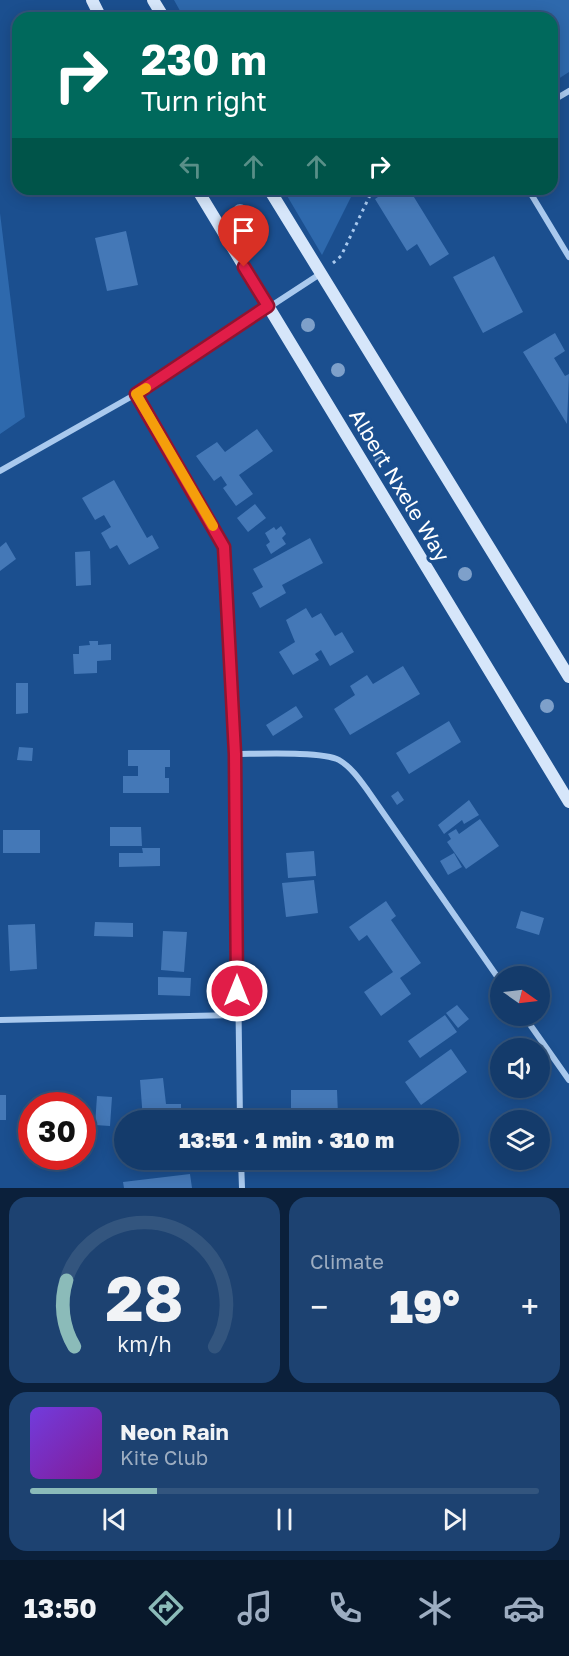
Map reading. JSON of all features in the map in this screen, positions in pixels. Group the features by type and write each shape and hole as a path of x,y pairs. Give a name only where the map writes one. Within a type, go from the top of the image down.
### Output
{"main road":[{"name":"Albert Nxele Way","path":"201,195 569,802"},
{"name":"Albert Nxele Way","path":"272,195 569,677"}],"street":[{"path":"532,195 569,257"},
{"path":"0,471 136,394 320,274"},
{"path":"136,394 224,547 235,754 240,1110"},
{"path":"235,754 315,756 338,759 355,774 368,791 490,966"},
{"path":"0,1020 237,1015"},
{"path":"531,1026 569,1080"},
{"path":"241,1170 242,1188"}],"path":[{"path":"320,274 341,256 370,195"}],"shaded area":[{"path":"174,0 569,0 569,72 558,79 558,12 181,12"},
{"path":"287,195 352,195 322,255"},
{"path":"0,213 25,417 0,434"}],"building":[{"path":"381,195 413,195 449,254 430,266 417,244 407,251 375,199"},
{"path":"126,231 138,285 107,291 95,238"},
{"path":"494,256 523,312 483,333 453,277"},
{"path":"555,333 565,351 554,358 565,376 569,374 567,424 523,352"},
{"path":"257,429 273,451 239,475 253,494 236,506 223,488 227,485 221,476 214,481 196,456 217,442 225,452"},
{"path":"114,480 147,538 152,535 159,548 129,565 117,545 110,549 101,533 111,527 104,515 95,520 82,498"},
{"path":"255,504 266,518 248,532 237,518"},
{"path":"281,526 286,534 282,538 286,544 271,554 266,545 270,542 265,533 274,527 276,530"},
{"path":"310,538 323,563 282,585 286,593 260,608 252,593 263,587 253,569"},
{"path":"6,542 16,559 0,571 0,547"},
{"path":"90,551 91,585 76,586 75,552"},
{"path":"306,608 312,618 321,613 335,636 342,632 354,652 330,666 321,650 315,654 319,660 293,675 279,652 295,642 286,620"},
{"path":"89,641 98,641 98,645 111,644 111,660 97,661 97,673 74,674 73,654 79,654 79,646 90,645"},
{"path":"403,666 420,694 350,735 334,709 355,695 350,686 367,675 373,684"},
{"path":"16,683 28,683 28,713 16,714"},
{"path":"296,706 303,717 273,736 266,725"},
{"path":"449,721 461,742 409,774 396,753"},
{"path":"19,747 33,748 32,761 17,760"},
{"path":"128,750 170,750 170,767 165,767 165,778 169,778 169,793 123,793 123,776 138,776 138,766 128,766"},
{"path":"398,791 404,800 397,805 391,796"},
{"path":"469,800 479,815 464,824 462,820 444,834 438,825"},
{"path":"480,819 499,846 466,869 447,842 451,839 448,834 456,829 459,834"},
{"path":"110,827 141,827 142,846 110,846"},
{"path":"3,830 40,830 40,853 3,853"},
{"path":"142,848 160,848 160,866 119,867 119,853 143,853"},
{"path":"314,851 316,876 288,878 286,853"},
{"path":"454,853 462,867 448,875 440,861"},
{"path":"314,880 318,913 286,917 282,883"},
{"path":"386,901 396,916 391,920 421,963 400,978 411,994 381,1016 364,992 393,972 367,935 359,941 349,927"},
{"path":"521,911 544,918 539,935 516,928"},
{"path":"95,922 133,923 133,937 94,936"},
{"path":"35,924 37,969 10,971 8,925"},
{"path":"163,931 187,932 184,972 161,970"},
{"path":"158,977 191,978 190,996 158,995"},
{"path":"457,1005 469,1019 458,1028 446,1013"},
{"path":"445,1015 457,1032 420,1058 408,1041"},
{"path":"451,1049 467,1072 421,1105 405,1082"},
{"path":"163,1078 166,1104 181,1104 181,1110 142,1110 140,1080"},
{"path":"291,1090 337,1090 338,1110 291,1110"},
{"path":"0,1095 6,1095 6,1120 0,1120"},
{"path":"97,1096 112,1097 110,1126 96,1125"},
{"path":"190,1174 192,1188 124,1188 123,1182"}],"slow traffic":[{"path":"146,388 136,394 213,526"}],"route":[{"path":"237,991 235,754 224,547 136,394 268,306 244,267"}]}
